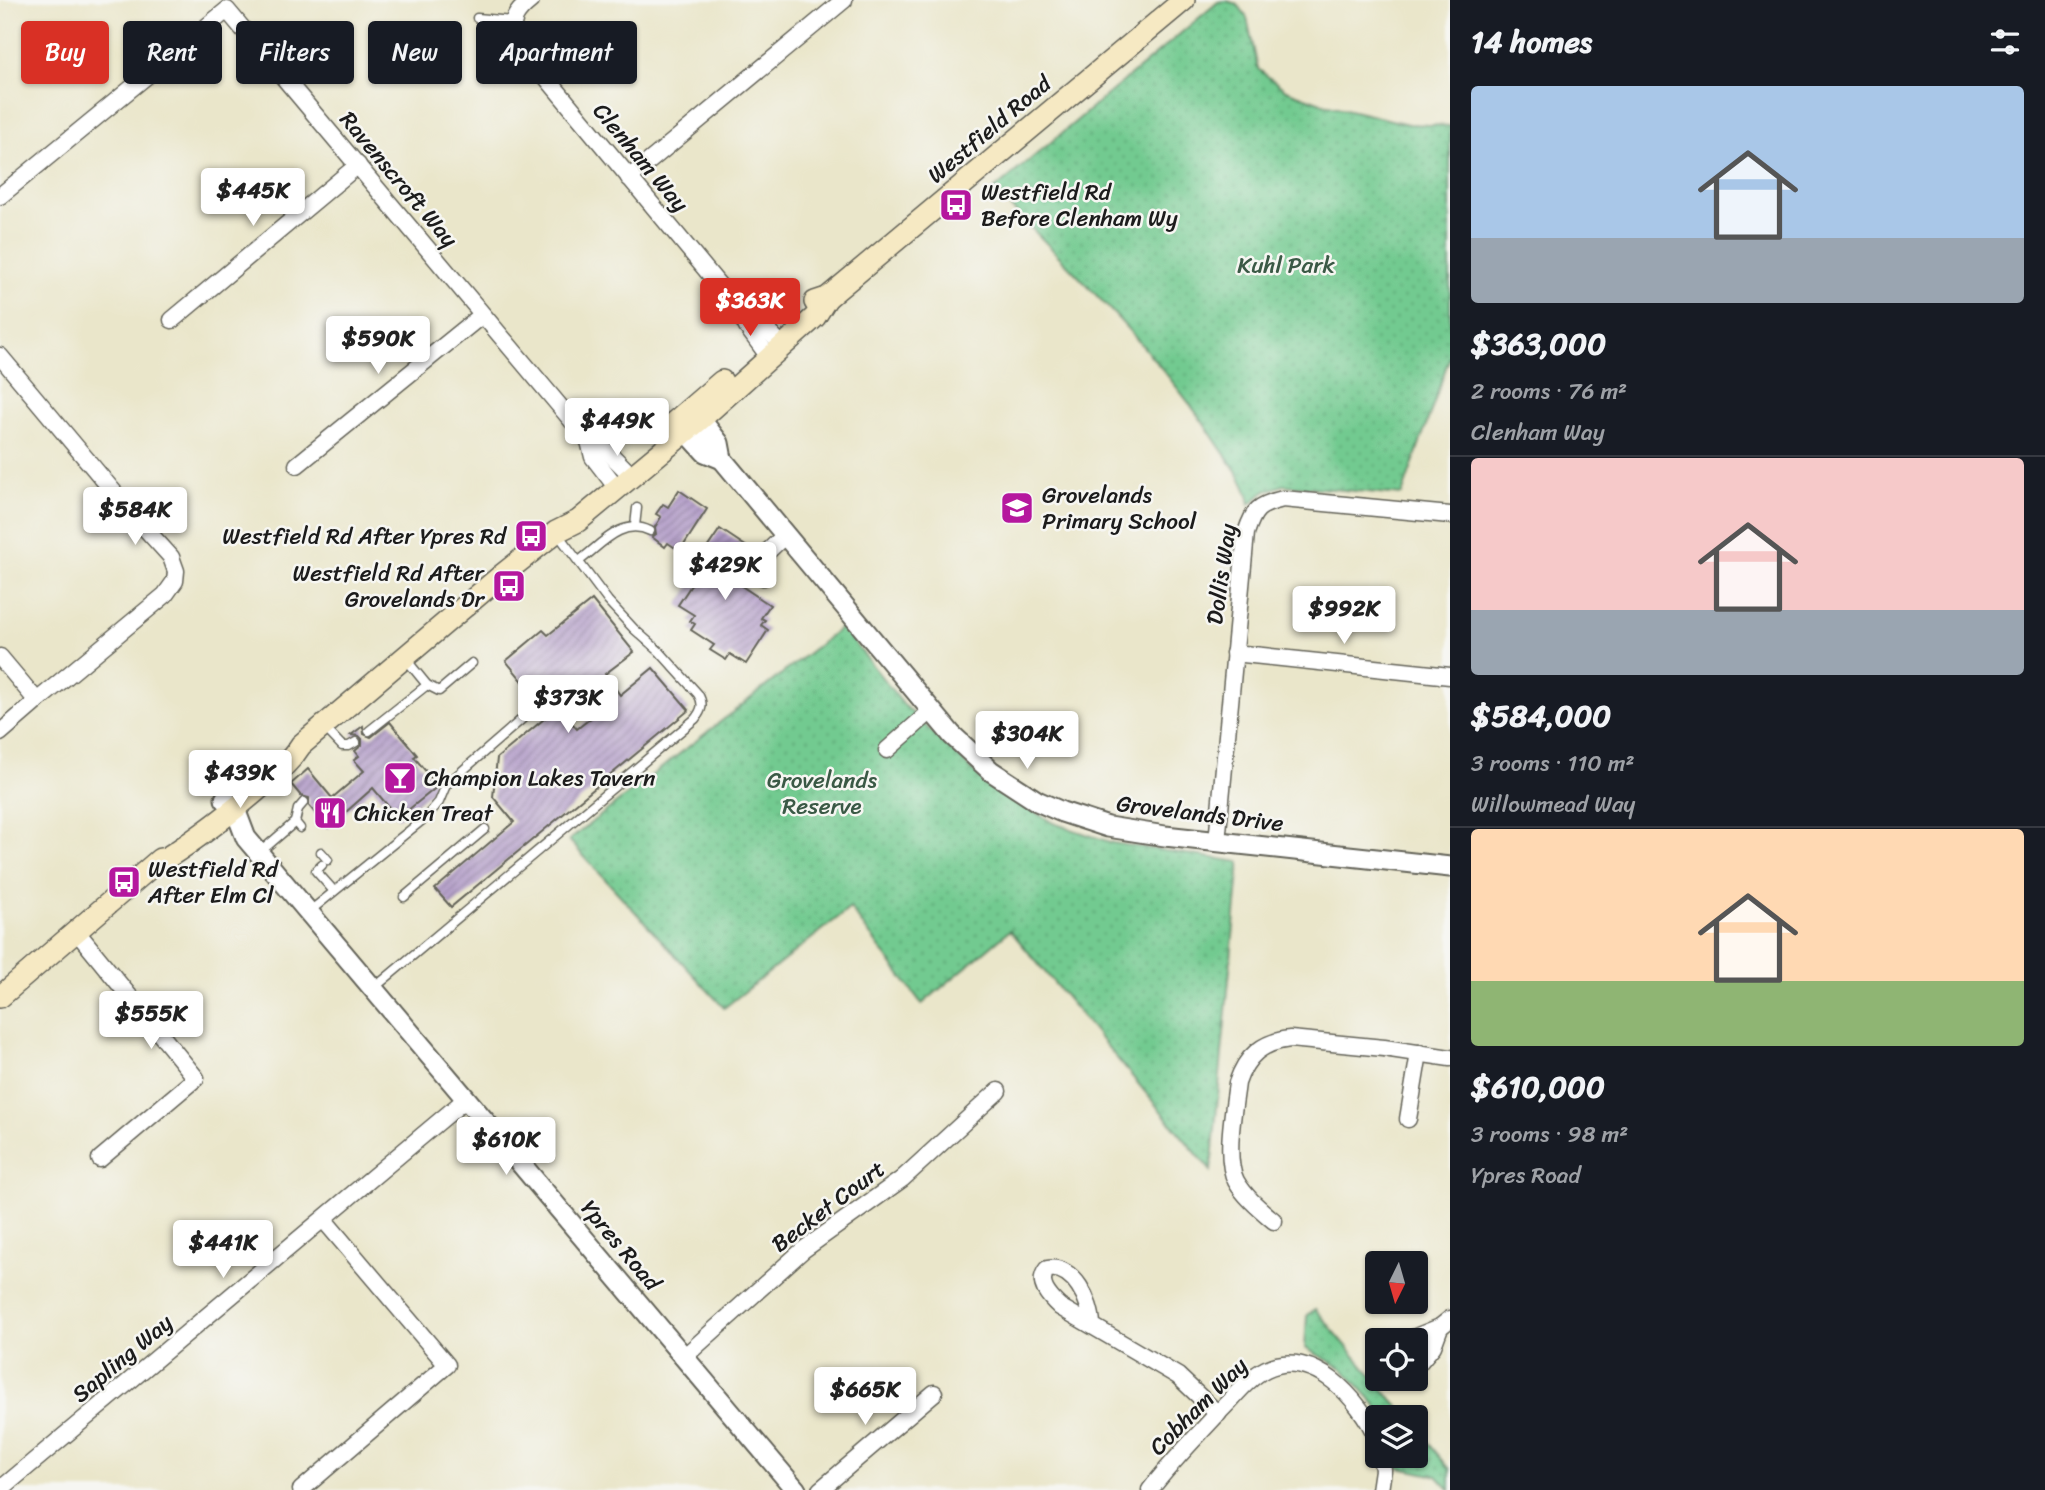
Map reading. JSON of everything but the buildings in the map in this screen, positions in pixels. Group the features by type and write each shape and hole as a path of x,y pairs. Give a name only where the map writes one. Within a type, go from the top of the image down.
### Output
{"main road":[{"name":"Westfield Road","path":"0,997 152,867 179,836 222,810 284,748 301,745 556,532 569,510 620,477 688,420 771,346 807,306 827,298 1184,0"}],"street":[{"path":"513,21 517,12 531,0"},
{"path":"629,178 844,0"},
{"name":"Ravenscroft Way","path":"0,196 223,5 589,441 593,457 620,477"},
{"name":"Clenham Way","path":"551,84 771,346"},
{"path":"172,320 358,165"},
{"path":"297,466 482,315"},
{"path":"0,356 124,505 171,557 176,570 170,591 0,733"},
{"name":"Grovelands Drive","path":"688,420 719,443 722,459 952,735 991,771 1037,801 1108,827 1134,832 1450,867"},
{"name":"Dollis Way","path":"1217,842 1246,533 1252,514 1263,504 1283,499 1450,515"},
{"path":"763,577 759,571 759,560 785,535"},
{"path":"1234,653 1450,676"},
{"path":"0,657 37,701"},
{"path":"887,750 931,711"},
{"name":"Ypres Road","path":"222,810 796,1490"},
{"path":"77,932 196,1078 100,1158"},
{"path":"1274,1221 1246,1196 1232,1170 1230,1159 1237,1083 1253,1052 1264,1045 1290,1039 1450,1058"},
{"path":"1408,1119 1419,1053"},
{"name":"Becket Court","path":"684,1357 803,1250 902,1179 998,1091"},
{"name":"Sapling Way","path":"2,1488 466,1099"},
{"path":"301,1490 447,1365 324,1220"},
{"path":"1428,1331 1445,1323"},
{"path":"1428,1352 1445,1323"},
{"path":"1092,1324 1178,1376 1218,1414"},
{"name":"Cobham Way","path":"1150,1490 1164,1471 1248,1382 1266,1369 1288,1364 1311,1367 1334,1381 1365,1414"},
{"path":"820,1490 934,1393"},
{"path":"1380,1490 1382,1468"}],"lane":[{"path":"477,18 513,21"},
{"path":"635,526 637,508"},
{"path":"579,561 618,531 635,526 650,531"},
{"path":"373,988 701,712 702,702 698,694 608,601 556,532"},
{"path":"405,658 426,685 439,691 472,663"},
{"path":"369,731 426,685"},
{"path":"309,912 425,818 439,802 446,785 522,719"},
{"path":"324,726 342,746 356,742"},
{"path":"253,845 298,825 298,809 304,802"},
{"path":"404,897 485,829"},
{"path":"321,852 325,862 316,871 333,890"}],"green space":[{"name":"Kuhl Park","path":"1224,1 1238,6 1247,18 1258,69 1286,90 1324,104 1408,124 1450,126 1450,356 1402,495 1284,485 1266,491 1250,504 1237,472 1168,376 1083,281 994,190 1218,2"},
{"name":"Grovelands Reserve","path":"842,627 903,704 978,776 1053,823 1113,843 1240,862 1211,1171 1010,930 922,1004 850,908 724,1008 569,840"},
{"path":"1315,1309 1365,1368 1365,1391 1385,1391 1397,1405 1376,1405 1342,1368 1305,1348 1307,1316"},
{"path":"1428,1442 1450,1469 1450,1490 1437,1476 1400,1468 1428,1468"}],"place":[{"name":"Westfield Rd Before Clenham Wy","path":"956,205"},
{"name":"Grovelands Primary School","path":"1017,508"},
{"name":"Westfield Rd After Ypres Rd","path":"531,536"},
{"name":"Westfield Rd After Grovelands Dr","path":"509,586"},
{"name":"Champion Lakes Tavern","path":"400,778"},
{"name":"Chicken Treat","path":"330,813"},
{"name":"Westfield Rd After Elm Cl","path":"124,882"}]}
